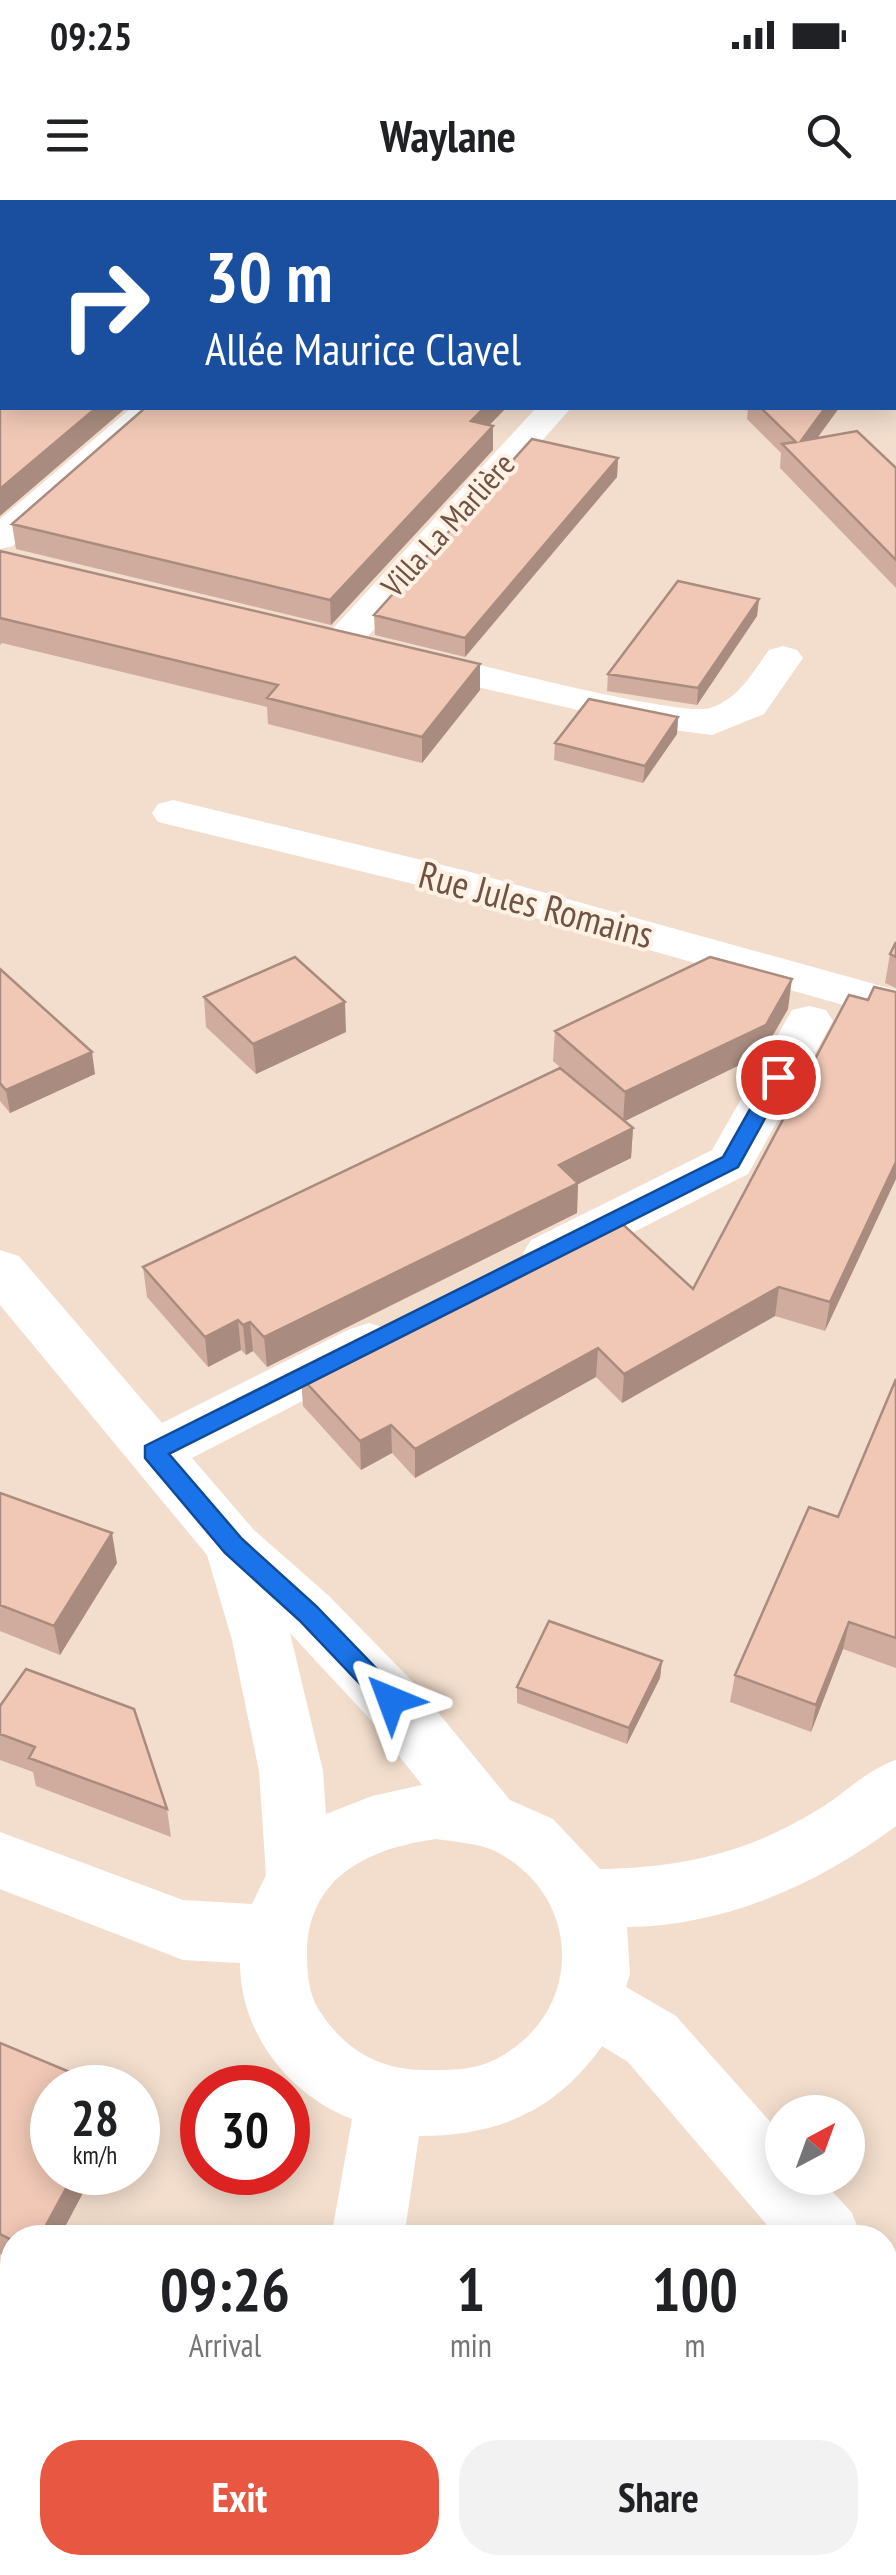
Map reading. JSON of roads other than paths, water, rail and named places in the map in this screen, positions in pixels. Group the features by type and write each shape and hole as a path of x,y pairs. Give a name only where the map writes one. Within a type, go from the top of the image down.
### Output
{"street":[{"path":"6,554 149,410"},
{"name":"Villa La Marlière","path":"552,410 322,639 658,716 712,723 750,705 783,658"},
{"name":"Rue Jules Romains","path":"174,813 447,878 896,1005"},
{"path":"503,1276 730,1162 809,1020"},
{"path":"0,1269 233,1546 308,1613 391,1700 488,1820"},
{"path":"153,1452 416,1320"},
{"path":"233,1546 262,1640 292,1771 299,1876"},
{"path":"583,1898 679,1895 756,1872 867,1816 896,1787"},
{"path":"436,1811 488,1820 528,1837 560,1864 583,1898 597,1949 591,2004 574,2037 547,2067 514,2089 474,2104 432,2107 390,2101 346,2083 310,2055 284,2019 272,1977 273,1935 283,1904 299,1876 337,1841 384,1818 436,1811"},
{"path":"0,1860 183,1930 273,1935"},
{"path":"591,2004 652,2039 815,2225"},
{"path":"369,2225 390,2101"}]}
